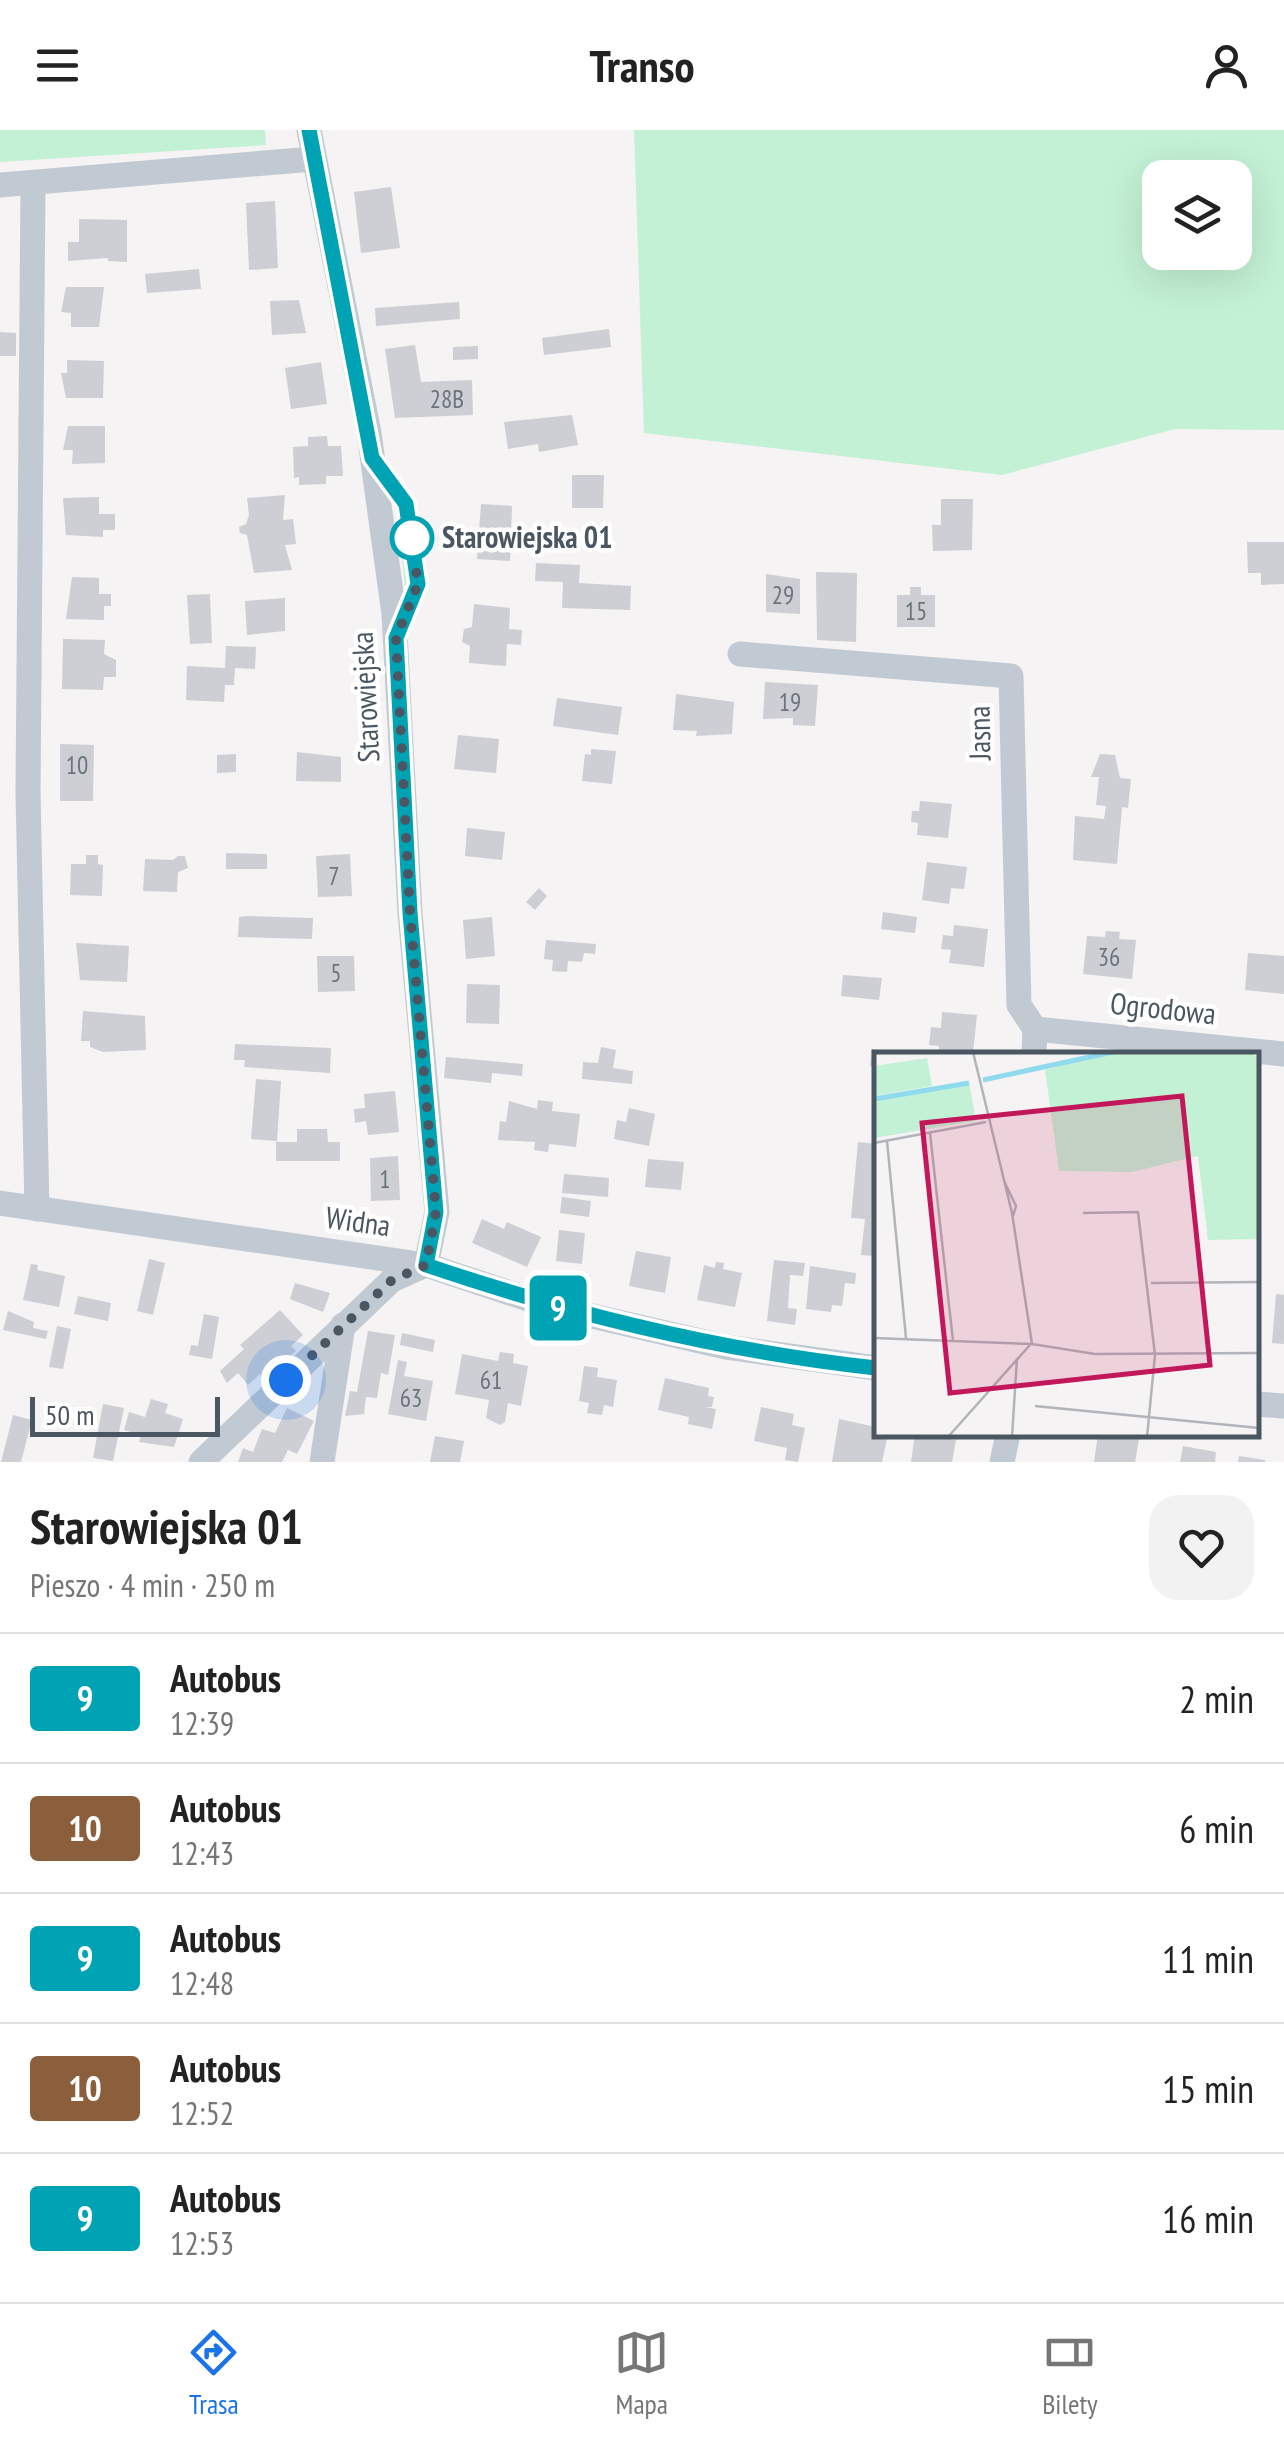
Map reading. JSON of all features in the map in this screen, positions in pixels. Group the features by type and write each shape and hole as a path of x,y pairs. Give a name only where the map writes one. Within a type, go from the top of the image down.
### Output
{"street":[{"name":"Starowiejska","path":"309,130 372,458 396,638 410,913 436,1212 426,1265"},
{"path":"0,185 314,159"},
{"path":"33,183 28,793 38,1209"},
{"name":"Jasna","path":"740,654 1010,676 1019,1005 1035,1042"},
{"name":"Ogrodowa","path":"1035,1042 1242,1052"},
{"name":"Ogrodowa","path":"1259,1053 1284,1054"},
{"name":"Widna","path":"0,1203 426,1265 549,1306 690,1339 874,1368"},
{"path":"201,1462 392,1280 426,1265"},
{"path":"322,1462 342,1324"},
{"path":"1259,1404 1284,1406"},
{"path":"1002,1462 1007,1437"}],"green space":[{"path":"0,130 265,130 266,145 0,162"},
{"path":"634,130 1284,130 1284,430 1175,429 1002,475 644,433"},
{"path":"397,511 401,514 412,576 410,585 405,586"}],"building":[{"path":"391,187 400,248 361,253 354,192"},
{"path":"275,201 278,268 249,270 246,203"},
{"path":"79,219 127,220 127,262 108,258 68,261 68,242 79,242"},
{"path":"199,269 201,289 147,293 145,274"},
{"path":"66,287 104,287 99,327 71,327 71,313 61,312"},
{"path":"299,300 306,333 272,335 270,301"},
{"path":"459,302 460,319 376,326 375,308"},
{"path":"609,329 611,347 544,355 542,338"},
{"path":"0,332 16,333 16,356 0,356"},
{"path":"415,345 421,382 472,380 473,415 395,418 385,349"},
{"path":"478,346 478,359 453,360 453,347"},
{"path":"67,360 104,361 103,398 66,398 61,373 67,373"},
{"path":"321,362 327,404 291,409 285,368"},
{"path":"572,415 578,445 539,452 538,444 508,449 504,422"},
{"path":"68,426 105,426 105,463 72,464 73,450 63,450"},
{"path":"327,436 328,446 341,446 343,476 326,476 326,484 299,485 299,477 294,478 293,447 308,446 308,437"},
{"path":"572,475 604,475 603,508 572,508"},
{"path":"285,495 283,520 293,519 296,544 285,545 292,570 254,573 247,535 240,533 239,527 246,524 249,515 247,498"},
{"path":"99,497 99,514 115,514 115,530 103,530 103,537 66,535 63,498"},
{"path":"941,499 973,499 972,550 933,551 932,525 941,525"},
{"path":"481,504 512,506 510,561 477,559"},
{"path":"1247,542 1284,542 1284,584 1261,585 1261,573 1248,573"},
{"path":"536,563 580,565 579,583 631,586 630,610 562,608 563,582 535,581"},
{"path":"816,572 857,573 856,642 817,640"},
{"path":"766,574 800,579 800,614 766,612"},
{"path":"72,577 99,578 99,594 111,594 111,606 104,606 104,620 66,619"},
{"path":"910,587 921,587 921,595 935,595 935,627 897,627 897,595 910,595"},
{"path":"210,594 212,643 190,644 187,595"},
{"path":"285,598 285,631 247,635 245,601"},
{"path":"474,604 510,608 509,629 522,630 521,645 507,644 506,666 469,663 470,646 462,642 464,629 472,627"},
{"path":"63,639 105,640 104,654 116,660 116,677 104,677 103,690 62,689"},
{"path":"226,646 256,647 255,669 235,668 234,685 225,685 224,702 186,700 187,666 225,668"},
{"path":"765,682 818,685 815,726 793,725 793,718 763,719"},
{"path":"676,694 734,702 732,734 696,736 697,731 673,730"},
{"path":"557,698 622,707 618,735 553,726"},
{"path":"458,735 499,739 496,773 454,769"},
{"path":"60,744 94,745 93,801 60,801"},
{"path":"591,749 616,751 612,784 582,781 585,754 591,755"},
{"path":"297,752 341,757 341,782 296,781"},
{"path":"236,754 236,772 217,773 217,755"},
{"path":"1100,754 1115,755 1120,778 1131,779 1128,808 1122,807 1117,864 1073,860 1075,816 1104,819 1106,806 1096,805 1099,777 1091,777"},
{"path":"920,801 952,804 948,838 917,835 918,823 911,822 912,811 919,811"},
{"path":"467,828 505,832 502,860 465,856"},
{"path":"226,853 267,854 267,869 226,869"},
{"path":"350,854 352,896 318,897 316,856"},
{"path":"86,855 98,855 98,864 103,865 102,896 70,895 71,864 86,864"},
{"path":"185,856 188,868 178,872 177,892 143,891 145,859 173,860"},
{"path":"927,862 967,867 964,889 951,888 949,904 922,900"},
{"path":"539,888 547,896 535,910 526,902"},
{"path":"883,912 917,917 915,933 881,929"},
{"path":"239,917 313,918 312,939 238,937"},
{"path":"492,917 495,956 466,959 463,920"},
{"path":"954,925 988,929 984,967 949,963 951,950 941,949 943,935 953,936"},
{"path":"1106,931 1120,932 1119,939 1136,940 1132,979 1083,974 1087,936 1105,937"},
{"path":"546,940 596,944 595,954 584,953 582,962 568,961 567,972 552,971 553,960 544,959"},
{"path":"76,943 129,946 127,982 80,980"},
{"path":"1248,953 1284,956 1284,994 1245,990"},
{"path":"317,956 354,956 355,991 318,992"},
{"path":"843,975 882,978 879,1000 841,996"},
{"path":"467,984 500,985 499,1024 466,1023"},
{"path":"83,1011 145,1016 146,1050 103,1052 90,1047 90,1041 81,1041"},
{"path":"942,1012 977,1015 973,1052 939,1050 939,1046 929,1045 931,1027 941,1028"},
{"path":"235,1044 331,1048 330,1073 244,1067 245,1060 234,1060"},
{"path":"601,1047 616,1050 613,1068 633,1071 632,1084 582,1079 583,1062 598,1063"},
{"path":"872,1049 897,1052 874,1052 874,1067 870,1066"},
{"path":"446,1057 523,1064 522,1076 492,1073 491,1083 444,1078"},
{"path":"256,1079 281,1081 277,1141 251,1139"},
{"path":"395,1091 399,1132 368,1135 366,1121 355,1123 354,1109 365,1108 364,1094"},
{"path":"538,1100 553,1102 552,1111 580,1114 576,1147 549,1144 548,1152 534,1150 535,1142 498,1140 500,1121 506,1122 509,1101 537,1109"},
{"path":"629,1108 655,1114 649,1146 614,1139 617,1120 626,1122"},
{"path":"297,1129 327,1129 328,1142 340,1142 340,1161 276,1161 276,1142 297,1142"},
{"path":"858,1142 874,1144 874,1256 861,1255 865,1219 851,1218"},
{"path":"398,1156 400,1200 371,1201 370,1158"},
{"path":"648,1159 684,1162 681,1190 645,1187"},
{"path":"564,1174 609,1178 608,1197 562,1193"},
{"path":"562,1197 591,1201 589,1217 560,1213"},
{"path":"482,1219 504,1229 507,1222 541,1237 527,1267 472,1243"},
{"path":"559,1230 585,1233 582,1264 556,1261"},
{"path":"636,1251 671,1257 665,1293 629,1286"},
{"path":"149,1259 165,1263 153,1315 137,1311"},
{"path":"774,1260 805,1263 803,1276 790,1275 788,1308 797,1309 795,1325 767,1321"},
{"path":"716,1262 724,1263 723,1269 742,1273 735,1307 697,1300 704,1265 715,1268"},
{"path":"31,1264 38,1265 37,1270 65,1276 59,1307 23,1300"},
{"path":"810,1266 856,1273 855,1284 845,1283 842,1306 832,1305 831,1312 806,1309"},
{"path":"295,1283 330,1293 323,1312 290,1299"},
{"path":"1276,1294 1284,1295 1284,1344 1272,1343"},
{"path":"78,1296 111,1303 108,1321 74,1314"},
{"path":"280,1310 303,1335 291,1346 296,1351 278,1367 274,1362 268,1366 273,1372 265,1379 260,1374 248,1385 238,1373 227,1383 220,1371 244,1349 240,1345"},
{"path":"8,1311 34,1322 33,1328 48,1331 46,1339 3,1330"},
{"path":"204,1314 219,1317 212,1359 189,1355 191,1345 198,1346"},
{"path":"57,1326 71,1329 63,1369 49,1367"},
{"path":"368,1331 395,1335 388,1375 381,1373 377,1398 366,1397 364,1414 345,1416 350,1391 357,1392"},
{"path":"402,1333 435,1340 433,1352 400,1345"},
{"path":"500,1352 514,1354 513,1363 528,1366 521,1406 508,1403 505,1422 500,1425 486,1418 489,1400 455,1394 462,1354 498,1361"},
{"path":"398,1360 407,1362 404,1376 433,1381 426,1421 388,1414"},
{"path":"584,1366 598,1368 597,1377 617,1380 613,1407 604,1405 602,1415 587,1413 589,1403 579,1401"},
{"path":"665,1378 709,1388 708,1396 714,1397 712,1407 705,1407 716,1409 712,1429 688,1424 689,1417 658,1410"},
{"path":"151,1399 168,1404 165,1413 183,1419 174,1447 139,1442 141,1435 124,1430 129,1412 145,1417"},
{"path":"103,1404 124,1408 113,1461 93,1458"},
{"path":"761,1407 794,1414 792,1425 805,1428 798,1462 785,1460 787,1448 754,1441"},
{"path":"287,1408 314,1421 297,1454 288,1450 282,1462 238,1462 243,1448 253,1452 262,1429 275,1433"},
{"path":"13,1415 32,1420 21,1462 1,1462"},
{"path":"839,1419 874,1427 874,1437 887,1437 882,1462 832,1462"},
{"path":"435,1436 464,1441 460,1462 430,1462"},
{"path":"915,1437 956,1440 952,1462 911,1462"},
{"path":"1098,1437 1139,1439 1135,1462 1094,1462"},
{"path":"1183,1446 1216,1452 1215,1462 1180,1462"},
{"path":"1239,1456 1265,1460 1265,1462 1238,1462"}],"bus line":[{"name":"9","path":"309,130 372,458 406,504 418,584 396,638 410,913 436,1212 426,1265 549,1306 690,1339 874,1368"}],"place":[{"name":"Starowiejska 01","path":"412,538"}],"route":[{"path":"286,1380 392,1280 426,1265 436,1212 410,913 396,638 418,584 410,527 412,538"}]}
